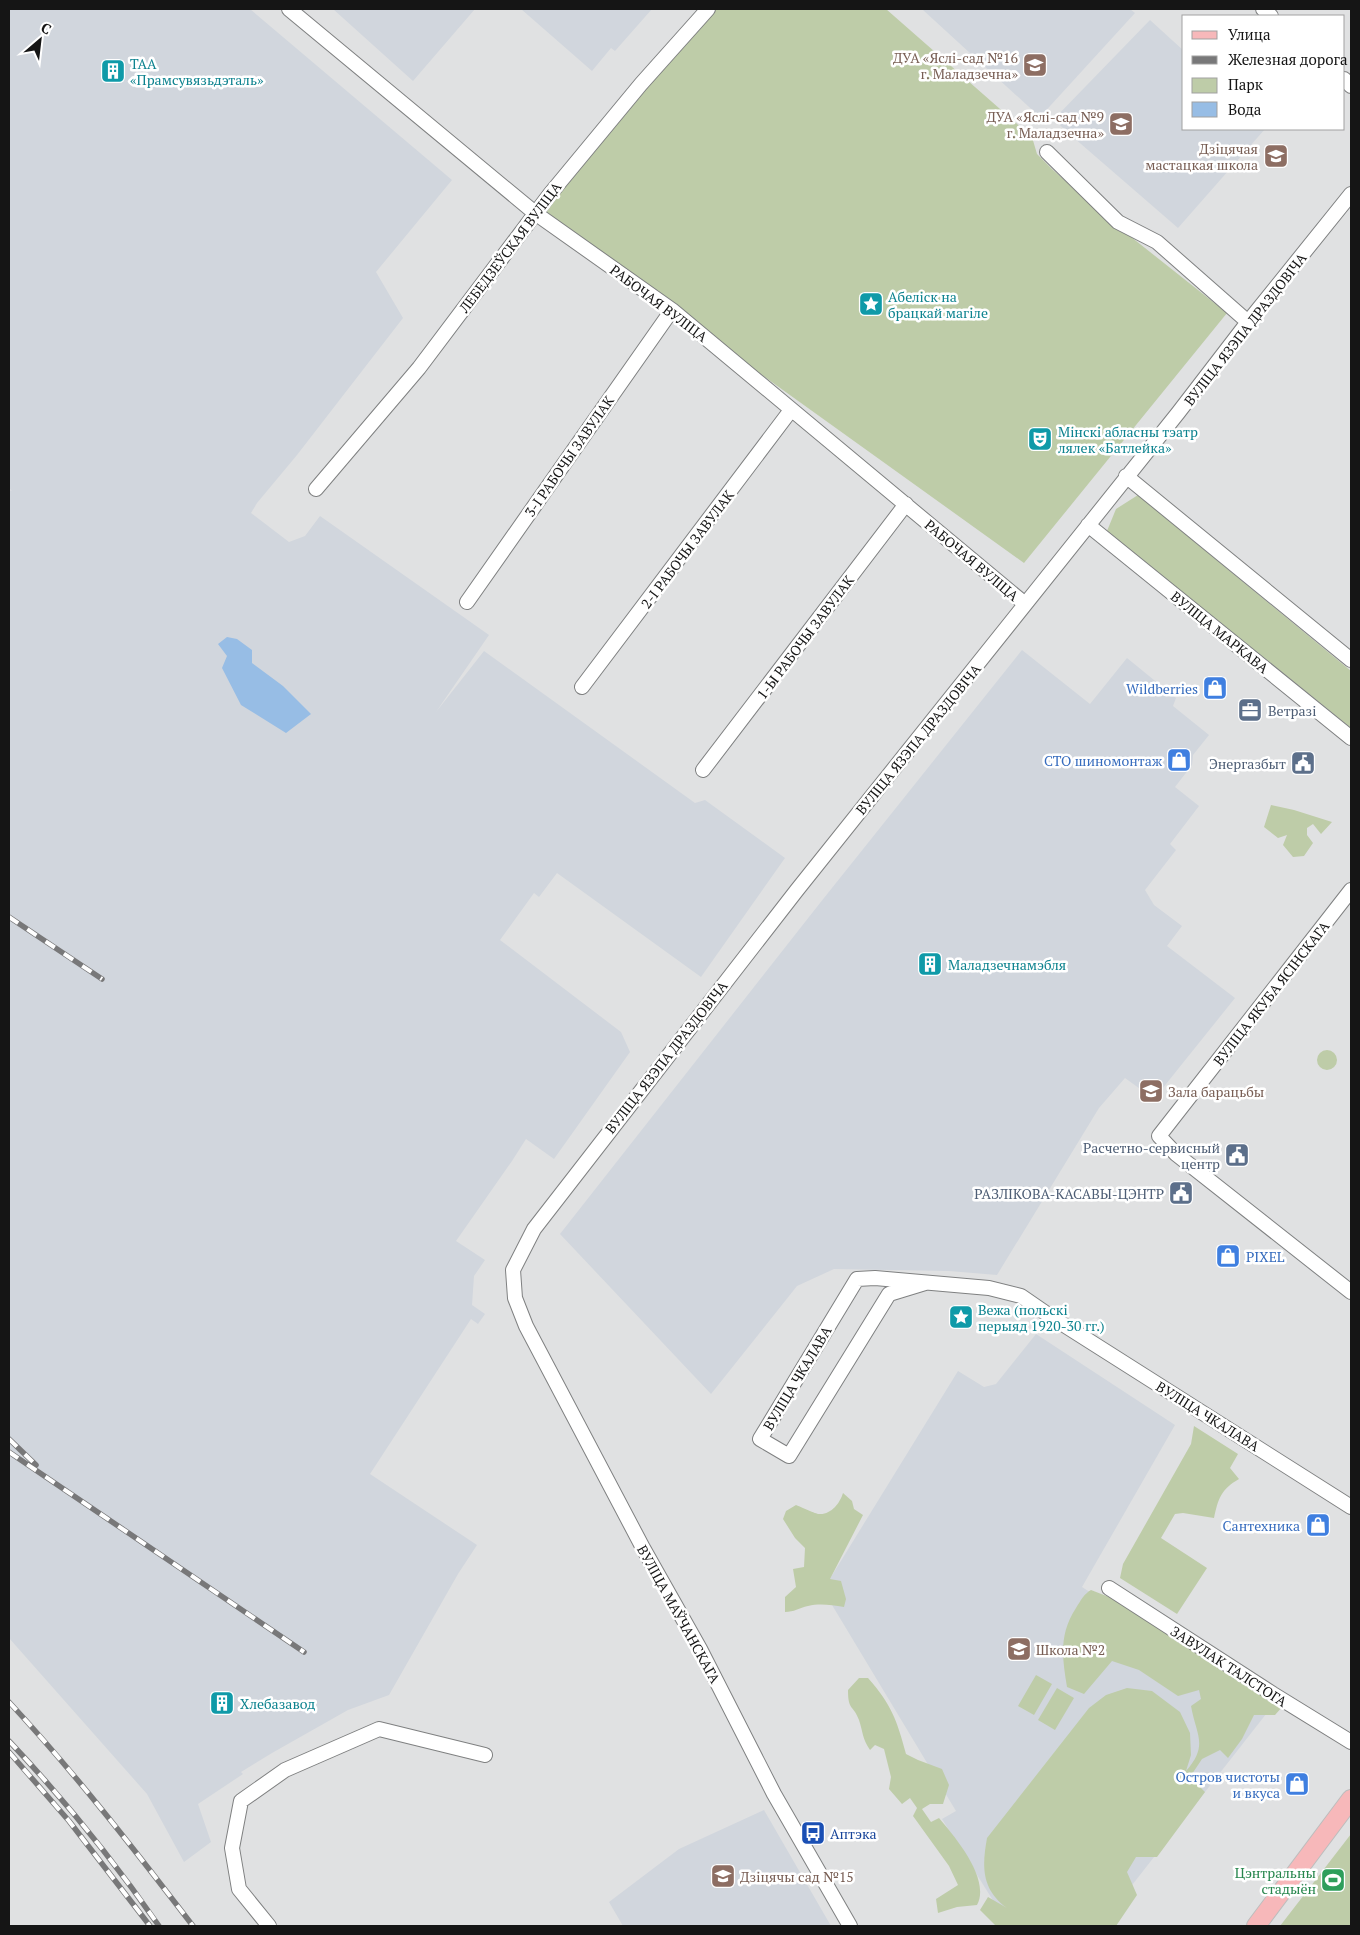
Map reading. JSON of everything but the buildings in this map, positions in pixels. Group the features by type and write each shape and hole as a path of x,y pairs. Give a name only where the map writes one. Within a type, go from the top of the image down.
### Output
{"main road":[{"path":"1256,1926 1351,1799"}],"street":[{"name":"РАБОЧАЯ ВУЛІЦА","path":"288,9 536,213 672,310 1025,604"},
{"name":"ЛЕБЕДЗЕЎСКАЯ ВУЛІЦА","path":"316,489 419,368 536,213 610,121 708,9"},
{"path":"1047,152 1118,222 1157,242 1248,322"},
{"name":"ВУЛІЦА ЯЗЭПА ДРАЗДОВІЧА","path":"515,1298 513,1270 534,1229 755,943 1126,476 1178,414 1248,322 1351,194"},
{"name":"3-І РАБОЧЫ ЗАВУЛАК","path":"466,602 672,310"},
{"name":"2-І РАБОЧЫ ЗАВУЛАК","path":"582,687 792,410"},
{"path":"1126,476 1351,660"},
{"name":"1-Ы РАБОЧЫ ЗАВУЛАК","path":"704,770 906,504"},
{"name":"ВУЛІЦА МАРКАВА","path":"1088,525 1351,738"},
{"name":"ВУЛІЦА ЯКУБА ЯСІНСКАГА","path":"1351,890 1159,1136 1176,1154 1351,1292"},
{"name":"ВУЛІЦА ЧКАЛАВА","path":"925,1283 888,1294 789,1456 760,1439 857,1279 875,1278 989,1288 1021,1296 1351,1507"},
{"name":"ВУЛІЦА МАЎЧАНСКАГА","path":"515,1298 526,1326 700,1649 774,1794 850,1926"},
{"name":"ЗАВУЛАК ТАЛСТОГА","path":"1109,1588 1351,1742"},
{"path":"269,1926 239,1889 232,1848 241,1801 284,1770 380,1729 485,1755"}],"shaded area":[{"path":"9,9 250,9 452,180 376,272 403,318 251,513 289,542 305,536 320,516 489,635 436,712 484,651 695,803 705,800 785,858 701,977 557,873 539,897 534,893 500,940 621,1032 630,1052 554,1159 526,1139 456,1241 485,1260 474,1276 472,1305 485,1314 478,1324 471,1319 370,1474 477,1545 458,1574 389,1695 348,1710 272,1753 241,1772 243,1774 198,1804 211,1842 184,1862 147,1794 9,1638 9,490 12,491 9,488"},
{"path":"333,9 475,9 413,81"},
{"path":"521,9 652,9 615,51 611,48 592,71"},
{"name":"ДУА «Яслі-сад №16 г. Маладзечна»","path":"1130,9 1135,13 1040,117 923,10"},
{"name":"ДУА «Яслі-сад №9 г. Маладзечна»","path":"1150,20 1182,49 1182,130 1264,130 1178,228 1054,119"},
{"path":"1022,650 1090,704 1127,658 1176,698 1173,706 1209,735 1193,755 1192,765 1175,787 1199,806 1170,844 1176,850 1145,890 1154,905 1182,926 1167,946 1235,998 1154,1099 1125,1078 1099,1108 997,1275 949,1271 834,1269 797,1286 711,1394 560,1234"},
{"name":"Школа №2","path":"1036,1334 1175,1425 1082,1587 1270,1709 1100,1926 1004,1918 942,1819 956,1811 823,1590 958,1371 984,1387 996,1384"},
{"name":"Дзіцячы сад №15","path":"764,1810 831,1926 623,1926 609,1902 679,1849"}],"green space":[{"path":"708,9 886,9 1032,137 1037,154 1053,170 1116,225 1227,313 1024,563 536,213"},
{"path":"1138,495 1351,671 1351,728 1107,531 1116,509"},
{"path":"1271,805 1332,822 1321,834 1313,824 1307,828 1307,835 1313,843 1304,856 1293,857 1283,845 1287,835 1278,838 1264,827"},
{"path":"1327,1050 1334,1053 1337,1060 1334,1067 1327,1070 1320,1067 1317,1060 1320,1053"},
{"path":"1194,1426 1238,1454 1230,1468 1239,1479 1221,1495 1214,1518 1183,1513 1175,1514 1161,1538 1207,1568 1177,1614 1120,1578 1123,1564 1191,1444"},
{"path":"843,1493 852,1501 854,1509 863,1515 830,1579 841,1581 846,1599 844,1607 817,1605 785,1612 785,1597 796,1587 793,1569 804,1567 805,1548 795,1538 783,1519 786,1511 796,1505 817,1514 827,1513 840,1501"},
{"path":"1091,1590 1109,1597 1206,1657 1220,1670 1235,1673 1283,1706 1275,1715 1254,1715 1242,1739 1228,1758 1220,1750 1202,1759 1190,1777 1205,1792 1157,1857 1136,1857 1127,1872 1137,1895 1116,1926 996,1926 980,1910 988,1897 1007,1908 992,1893 985,1876 984,1858 987,1838 1089,1708 1106,1695 1127,1688 1152,1691 1180,1712 1190,1733 1191,1755 1186,1771 1193,1762 1199,1747 1198,1732 1191,1706 1201,1699 1199,1690 1178,1696 1139,1670 1112,1661 1084,1694 1067,1687 1063,1656 1064,1637 1076,1608 1084,1595"},
{"path":"1036,1675 1052,1684 1034,1715 1018,1706"},
{"path":"859,1678 868,1678 888,1705 896,1722 906,1754 942,1769 949,1785 943,1804 930,1804 922,1809 931,1822 939,1818 969,1859 979,1883 980,1895 977,1905 957,1907 938,1913 936,1899 958,1885 949,1866 913,1816 917,1808 910,1798 902,1804 889,1789 891,1777 884,1749 875,1745 870,1750 865,1742 859,1720 850,1705 848,1697 848,1690"},
{"path":"1057,1688 1074,1698 1055,1730 1038,1720"},
{"name":"Цэнтральны стадыён","path":"1351,1834 1351,1926 1280,1926"}],"water":[{"path":"227,637 237,639 252,650 252,663 283,686 311,714 286,733 241,705 222,668 227,656 218,644"}],"railway":[{"path":"9,917 102,979"},
{"path":"9,1439 36,1465"},
{"path":"9,1452 304,1652"},
{"path":"9,1702 81,1784 193,1926"},
{"path":"9,1741 87,1830 159,1926"},
{"path":"9,1752 69,1821 150,1926"}],"place":[{"name":"ДУА «Яслі-сад №16 г. Маладзечна»","path":"1035,65"},
{"name":"ТАА «Прамсувязьдэталь»","path":"113,71"},
{"name":"ДУА «Яслі-сад №9 г. Маладзечна»","path":"1121,124"},
{"name":"Дзіцячая мастацкая школа","path":"1276,156"},
{"name":"Абеліск на брацкай магіле","path":"871,304"},
{"name":"Мінскі абласны тэатр лялек «Батлейка»","path":"1040,439"},
{"name":"Wildberries","path":"1215,688"},
{"name":"Ветразі","path":"1250,710"},
{"name":"СТО шиномонтаж","path":"1179,760"},
{"name":"Энергазбыт","path":"1303,763"},
{"name":"Маладзечнамэбля","path":"930,964"},
{"name":"Зала барацьбы","path":"1151,1091"},
{"name":"Расчетно-сервисный центр","path":"1237,1155"},
{"name":"РАЗЛІКОВА-КАСАВЫ-ЦЭНТР","path":"1181,1193"},
{"name":"PIXEL","path":"1228,1256"},
{"name":"Вежа (польскі перыяд 1920-30 гг.)","path":"961,1317"},
{"name":"Сантехника","path":"1318,1525"},
{"name":"Школа №2","path":"1019,1649"},
{"name":"Хлебазавод","path":"222,1703"},
{"name":"Остров чистоты и вкуса","path":"1297,1784"},
{"name":"Аптэка","path":"813,1833"},
{"name":"Дзіцячы сад №15","path":"723,1876"},
{"name":"Цэнтральны стадыён","path":"1333,1880"}]}
